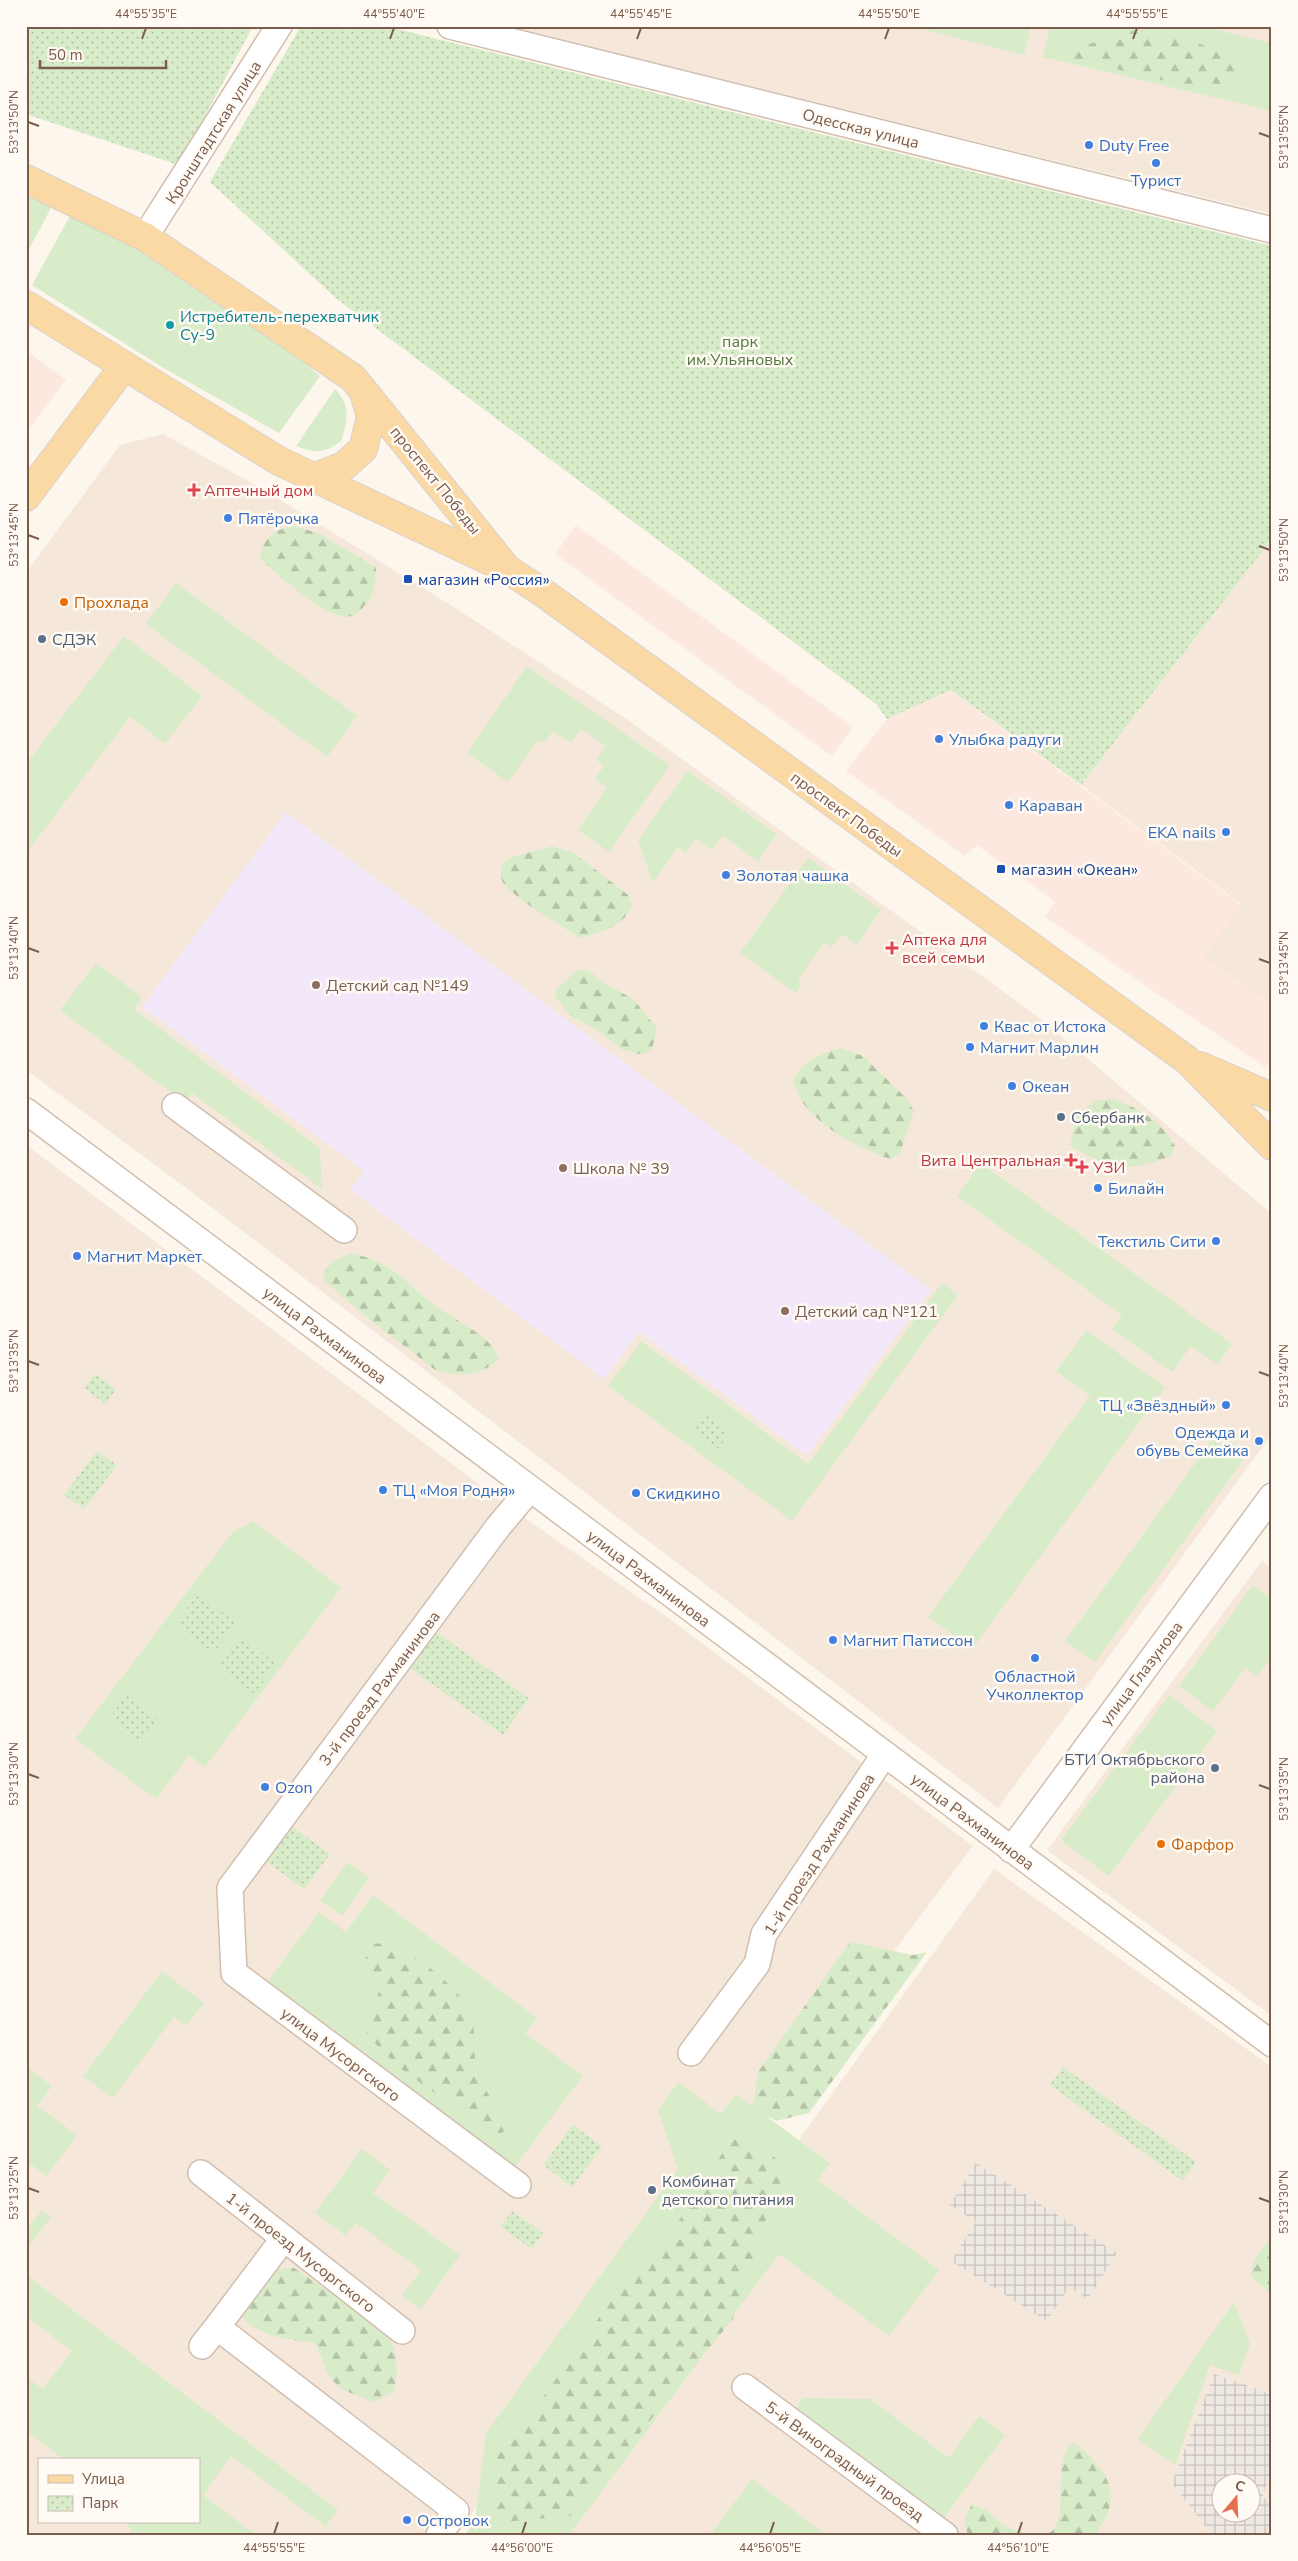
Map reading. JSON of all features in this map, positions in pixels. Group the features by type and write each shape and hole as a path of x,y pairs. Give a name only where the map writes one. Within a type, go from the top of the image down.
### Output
{"main road":[{"name":"проспект Победы","path":"26,179 145,237 344,372 364,392 507,569"},
{"name":"проспект Победы","path":"26,305 279,461 507,569 1187,1060 1272,1146"},
{"path":"26,497 124,366"},
{"path":"315,477 344,466 363,449 371,418 364,392"},
{"name":"проспект Победы","path":"1187,1060 1272,1097"}],"street":[{"name":"Кронштадтская улица","path":"145,237 280,26"},
{"name":"Одесская улица","path":"450,26 1272,230"},
{"path":"175,1106 344,1230"},
{"name":"улица Рахманинова","path":"26,1111 1272,2044"},
{"name":"3-й проезд Рахманинова","path":"230,1888 498,1527 530,1489"},
{"name":"улица Глазунова","path":"1011,1850 1272,1496"},
{"name":"1-й проезд Рахманинова","path":"691,2053 756,1964 764,1934 884,1755"},
{"name":"улица Мусоргского","path":"230,1888 234,1973 518,2185"},
{"name":"1-й проезд Мусоргского","path":"201,2173 402,2331"},
{"path":"284,2238 209,2336 456,2511 439,2535"},
{"name":"5-й Виноградный проезд","path":"745,2387 945,2535"}],"shaded area":[{"path":"505,26 1272,26 1272,214"},
{"path":"26,350 66,380 26,433"},
{"path":"163,434 259,487 457,609 628,720 1037,1016 1272,1214 1272,1434 998,1808 181,1184 26,1070 26,573 120,445"},
{"path":"576,525 853,727 832,756 555,554"},
{"path":"1272,539 1272,1005 1203,957 1241,904 1081,785"},
{"path":"951,690 1241,905 1204,957 1272,1005 1272,1059 1266,1068 1045,917 1055,902 977,845 965,856 846,771 887,719"},
{"path":"286,812 931,1290 807,1456 639,1332 604,1379 350,1190 364,1171 142,1007"},
{"path":"26,1145 519,1514 674,1622 973,1846 456,2535 26,2535"},
{"path":"1262,1561 1272,1568 1272,2016 1047,1850"},
{"path":"994,1869 1272,2067 1272,2394 1214,2374 1172,2483 1212,2535 526,2535 790,2152"},
{"path":"976,2163 1117,2253 1088,2299 1069,2287 1047,2321 951,2261 976,2222 950,2205"},
{"path":"1214,2374 1272,2394 1272,2467 1262,2498 1272,2501 1272,2535 1212,2535 1172,2483"},
{"path":"1272,2467 1272,2501 1262,2498"}],"green space":[{"path":"26,26 253,26 179,165 26,114"},
{"name":"парк им.Ульяновых","path":"301,26 385,26 1272,246 1272,539 1081,785 951,690 887,719 876,704 337,299 210,182"},
{"path":"910,26 1031,26 1024,55"},
{"path":"1050,26 1200,26 1272,43 1272,111 1043,57"},
{"path":"1133,31 1176,38 1209,47 1222,54 1232,64 1238,75 1235,81 1227,87 1214,89 1190,87 1071,58 1069,54 1074,50 1119,33"},
{"path":"26,195 52,206 26,255"},
{"path":"71,214 104,230 169,267 231,309 320,376 279,433 162,367 32,285"},
{"path":"335,389 344,401 347,414 341,441 330,448 320,451 296,446"},
{"path":"293,526 318,533 376,567 375,583 371,598 357,613 352,616 342,616 317,605 290,585 260,558 266,540 270,536 280,530"},
{"path":"176,583 357,716 327,757 146,624"},
{"path":"124,636 202,696 165,744 130,717 26,853 26,764"},
{"path":"527,666 670,765 609,852 578,830 607,788 595,779 604,766 597,760 606,746 581,729 571,743 553,731 544,743 538,740 508,782 467,753"},
{"path":"687,771 777,834 758,861 723,836 712,850 696,839 686,853 678,847 653,883 638,840"},
{"path":"552,846 574,853 628,895 632,904 624,918 611,927 580,938 528,905 504,884 501,878 501,871 507,859"},
{"path":"808,858 881,910 857,945 842,934 832,947 824,942 798,980 802,984 796,993 740,953"},
{"path":"96,963 142,997 134,1009 320,1148 322,1189 192,1093 185,1103 60,1010"},
{"path":"579,969 589,971 606,984 633,999 657,1028 652,1049 645,1054 638,1054 621,1049 594,1028 572,1017 555,997 556,989"},
{"path":"840,1048 863,1056 906,1098 914,1111 900,1153 891,1159 867,1150 831,1130 811,1113 798,1095 793,1082 801,1069 819,1056"},
{"path":"1111,1099 1131,1106 1156,1122 1175,1146 1171,1157 1141,1165 1120,1166 1102,1162 1070,1145 1077,1115 1095,1101"},
{"path":"981,1163 1232,1344 1217,1364 1191,1346 1172,1372 1112,1329 1122,1315 957,1196"},
{"path":"350,1254 370,1259 395,1272 434,1305 480,1335 495,1350 498,1358 486,1368 469,1374 450,1374 431,1367 365,1316 323,1279 329,1266 336,1260"},
{"path":"942,1283 958,1295 792,1521 608,1386 641,1341 808,1464"},
{"path":"1086,1330 1165,1387 972,1649 928,1617 1090,1396 1056,1371"},
{"path":"95,1374 116,1389 105,1404 84,1388"},
{"path":"703,1413 730,1432 719,1449 691,1430"},
{"path":"1213,1439 1224,1447 1229,1440 1248,1454 1095,1662 1065,1641"},
{"path":"97,1451 117,1465 84,1509 64,1495"},
{"path":"253,1521 341,1588 205,1767 189,1755 156,1799 75,1739 232,1533"},
{"path":"1253,1585 1272,1599 1272,1657 1257,1676 1245,1668 1213,1711 1179,1686"},
{"path":"197,1594 236,1622 214,1653 175,1625"},
{"path":"436,1632 529,1698 503,1735 410,1668"},
{"path":"241,1636 277,1664 254,1694 218,1666"},
{"path":"126,1695 159,1719 142,1742 109,1718"},
{"path":"1169,1695 1217,1731 1109,1876 1061,1840"},
{"path":"291,1826 330,1854 304,1889 266,1861"},
{"path":"348,1862 369,1878 342,1916 320,1900"},
{"path":"373,1895 537,2018 525,2033 583,2076 513,2169 266,1984 319,1912 346,1932"},
{"path":"850,1942 913,1955 927,1952 809,2113 776,2121 753,2107 758,2072"},
{"path":"383,1943 394,1946 420,1960 446,1982 466,2004 473,2022 477,2068 484,2087 504,2123 504,2131 501,2133 488,2132 397,2066 367,2035 366,2027 378,1995 380,1982 365,1962 366,1956 374,1944"},
{"path":"162,1971 204,2003 186,2026 174,2017 113,2098 83,2076"},
{"path":"26,2067 52,2086 37,2106 77,2135 47,2176 26,2161"},
{"path":"1063,2067 1196,2162 1183,2181 1050,2085"},
{"path":"678,2082 721,2114 736,2094 830,2163 818,2180 939,2270 889,2336 779,2254 569,2535 465,2535 475,2520 486,2433 678,2169 658,2110"},
{"path":"573,2125 602,2147 572,2187 543,2165"},
{"path":"732,2138 768,2150 788,2173 765,2222 733,2319 572,2516 492,2523 491,2454 533,2412 607,2306 671,2233"},
{"path":"362,2149 390,2170 373,2193 460,2255 421,2309 402,2296 421,2270 356,2223 346,2236 315,2213"},
{"path":"42,2210 51,2217 26,2250 26,2231"},
{"path":"512,2211 543,2233 532,2249 501,2227"},
{"path":"1272,2236 1272,2295 1251,2276 1251,2270 1255,2260"},
{"path":"294,2268 383,2328 392,2343 396,2359 394,2392 373,2402 349,2393 333,2381 314,2343 276,2337 259,2330 243,2318 242,2314 266,2273 277,2269"},
{"path":"26,2275 338,2510 319,2535 324,2525 231,2456 203,2495 256,2535 133,2535 128,2524 200,2524 200,2458 61,2458 26,2431 26,2377 43,2389 72,2351 26,2316"},
{"path":"1234,2302 1250,2344 1239,2375 1210,2365 1175,2465 1138,2439"},
{"path":"803,2398 870,2399 949,2458 979,2416 1005,2435 940,2523 792,2413"},
{"path":"1072,2443 1086,2452 1101,2469 1110,2487 1110,2506 1102,2525 1095,2535 1045,2535 1054,2529 1058,2520 1062,2465 1065,2453"},
{"path":"752,2479 826,2535 710,2535"},
{"path":"972,2504 986,2510 1003,2525 1026,2535 968,2535 964,2520"}],"place":[{"name":"Duty Free","path":"1089,145"},
{"name":"Турист","path":"1156,163"},
{"name":"Истребитель-перехватчик Су-9","path":"170,325"},
{"name":"Аптечный дом","path":"194,490"},
{"name":"Пятёрочка","path":"228,518"},
{"name":"магазин «Россия»","path":"408,579"},
{"name":"Прохлада","path":"64,602"},
{"name":"СДЭК","path":"42,639"},
{"name":"Улыбка радуги","path":"939,739"},
{"name":"Караван","path":"1009,805"},
{"name":"EKA nails","path":"1226,832"},
{"name":"магазин «Океан»","path":"1001,869"},
{"name":"Золотая чашка","path":"726,875"},
{"name":"Аптека для всей семьи","path":"892,948"},
{"name":"Детский сад №149","path":"316,985"},
{"name":"Квас от Истока","path":"984,1026"},
{"name":"Магнит Марлин","path":"970,1047"},
{"name":"Океан","path":"1012,1086"},
{"name":"Сбербанк","path":"1061,1117"},
{"name":"Вита Центральная","path":"1071,1160"},
{"name":"УЗИ","path":"1082,1167"},
{"name":"Школа № 39","path":"563,1168"},
{"name":"Билайн","path":"1098,1188"},
{"name":"Текстиль Сити","path":"1216,1241"},
{"name":"Магнит Маркет","path":"77,1256"},
{"name":"Детский сад №121","path":"785,1311"},
{"name":"ТЦ «Звёздный»","path":"1226,1405"},
{"name":"Одежда и обувь Семейка","path":"1259,1441"},
{"name":"ТЦ «Моя Родня»","path":"383,1490"},
{"name":"Скидкино","path":"636,1493"},
{"name":"Магнит Патиссон","path":"833,1640"},
{"name":"Областной Учколлектор","path":"1035,1658"},
{"name":"БТИ Октябрьского района","path":"1215,1768"},
{"name":"Ozon","path":"265,1787"},
{"name":"Фарфор","path":"1161,1844"},
{"name":"Комбинат детского питания","path":"652,2190"},
{"name":"Островок","path":"407,2520"}]}
